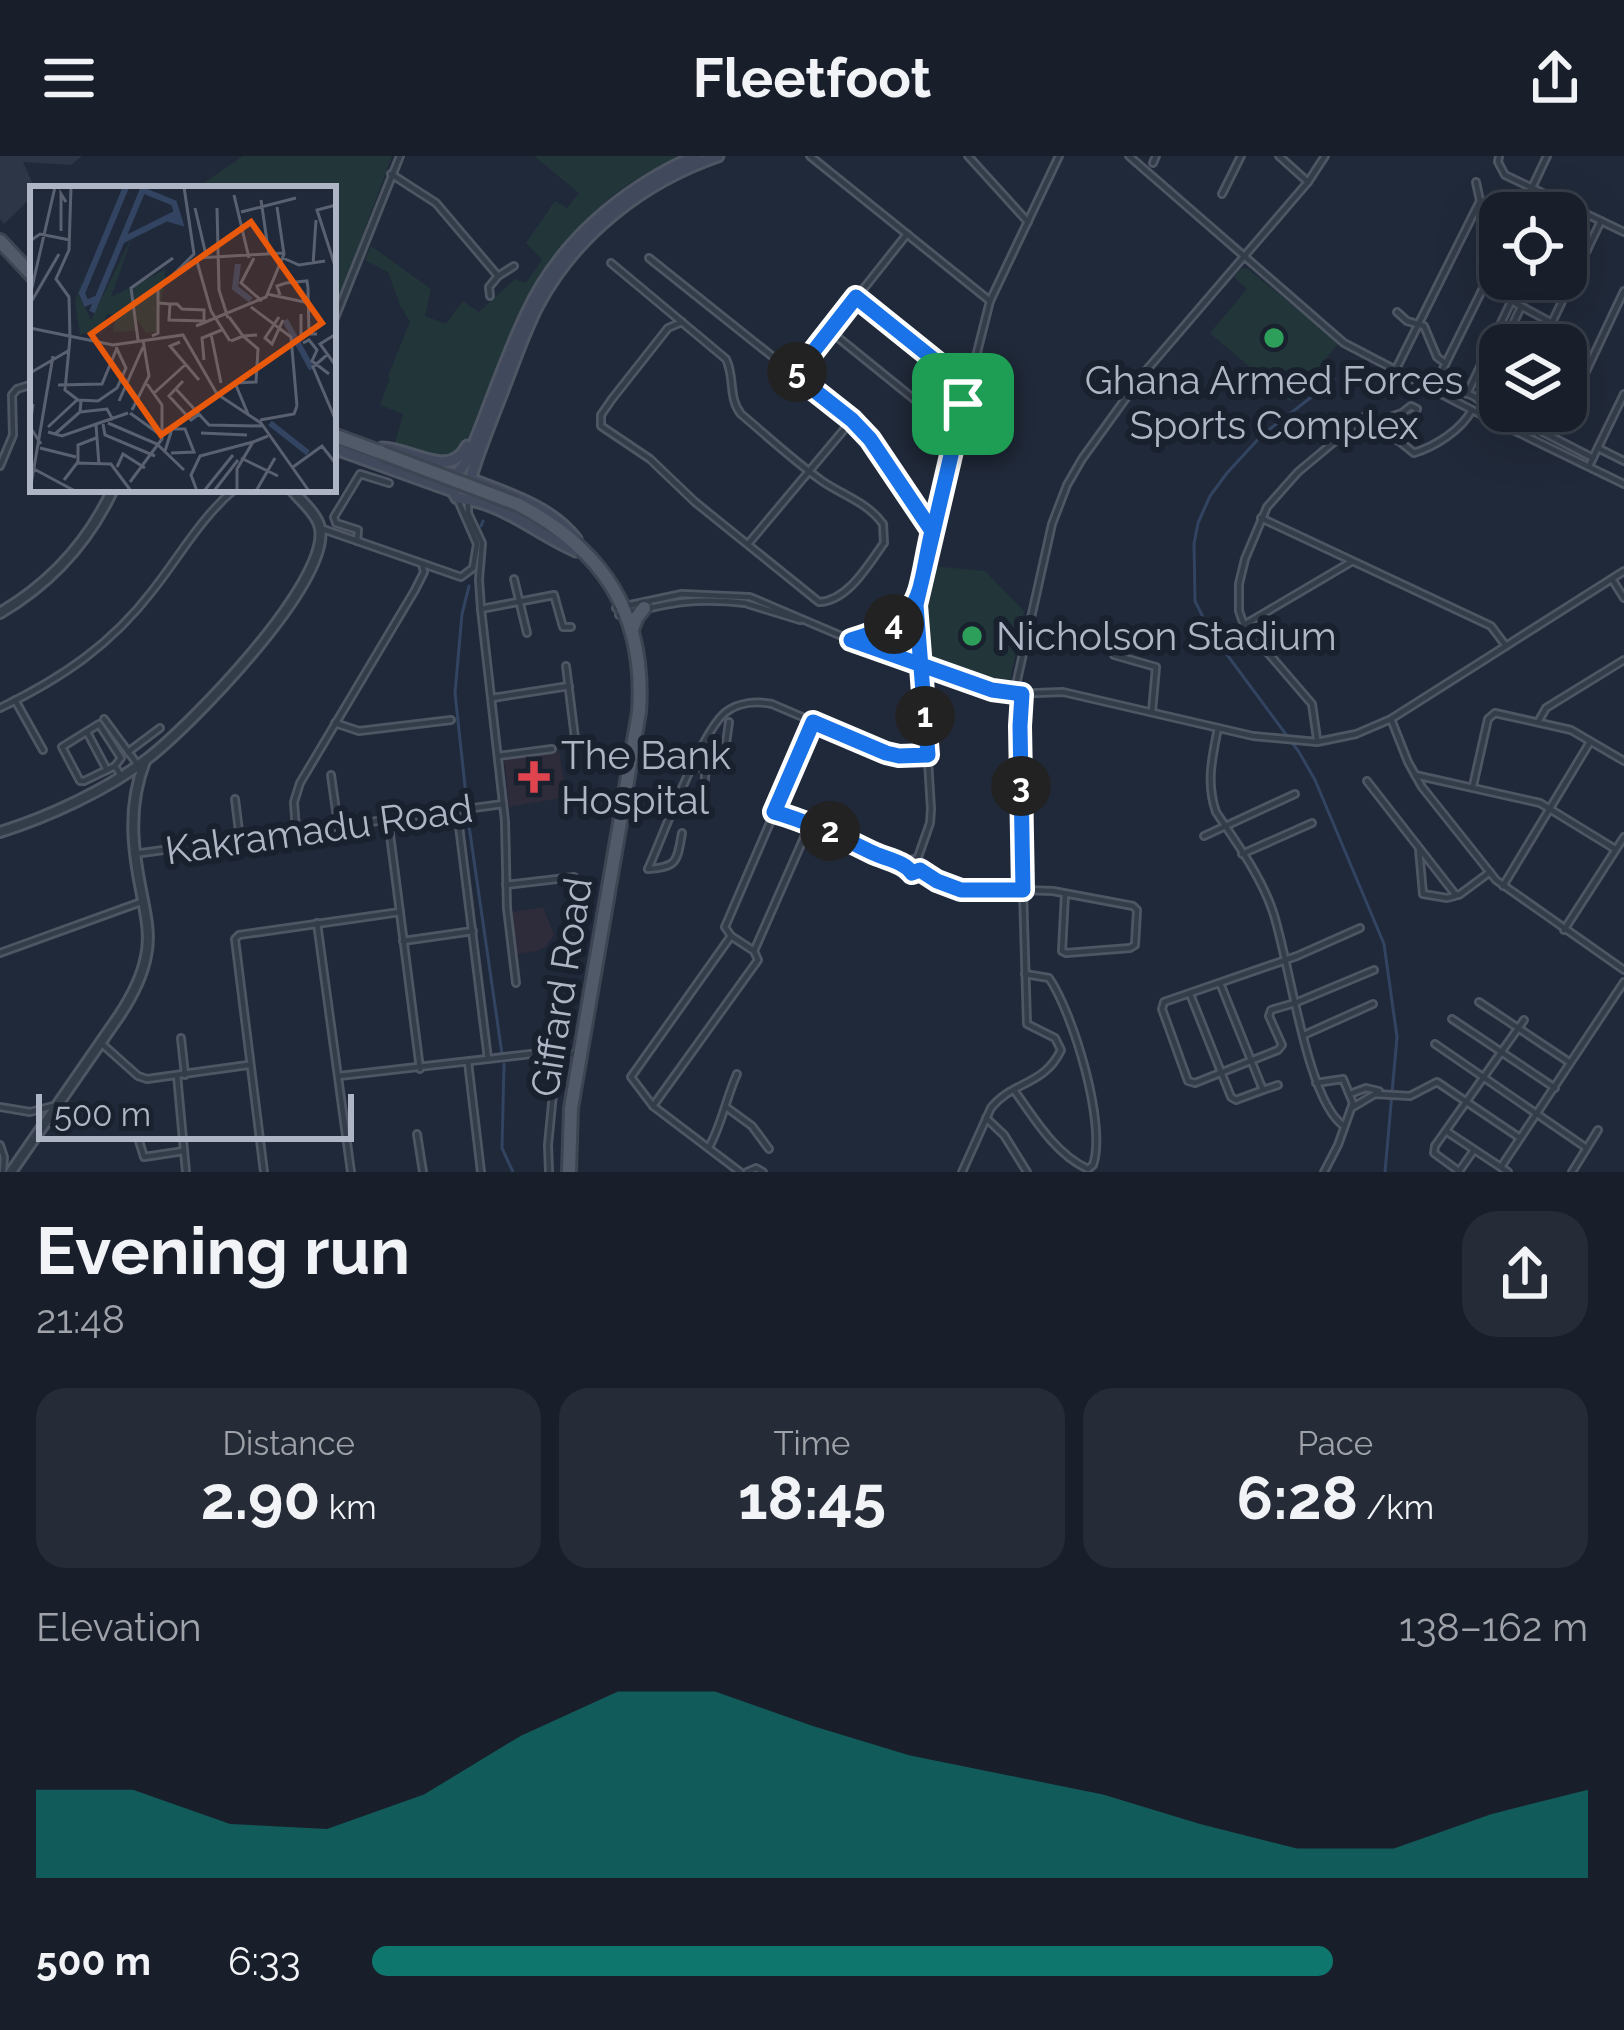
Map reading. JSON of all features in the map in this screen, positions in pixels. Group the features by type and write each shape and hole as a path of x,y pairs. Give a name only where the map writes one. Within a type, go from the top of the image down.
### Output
{"main road":[{"path":"696,156 623,197 570,246 526,314 467,461 451,482 454,494 470,497 476,490 473,479 536,309 571,257 589,235 637,196 718,156"},
{"path":"0,230 30,262"},
{"path":"0,245 30,277"},
{"path":"381,454 395,448 441,463 454,462 464,454 488,411"},
{"name":"Giffard Road","path":"336,440 456,475"},
{"name":"Giffard Road","path":"336,440 454,494"},
{"name":"Giffard Road","path":"381,454 516,507 577,547 637,617 632,630 640,677 639,712 563,1112 565,1172"},
{"path":"456,475 473,479"},
{"name":"Giffard Road","path":"473,479 532,503 566,527 577,547"},
{"name":"Giffard Road","path":"470,497 577,547"},
{"name":"Giffard Road","path":"576,1054 632,712 625,608"}],"street":[{"path":"336,315 400,156"},
{"path":"810,156 990,301"},
{"path":"968,156 1028,222"},
{"path":"917,860 930,823 916,605 990,301 1059,156"},
{"path":"1129,156 1344,343 1624,484"},
{"path":"1222,194 1241,156"},
{"path":"1279,156 1308,182"},
{"path":"962,1172 998,1099 1042,1075 1061,1050 1055,1038 1028,1024 1018,694 1052,524 1067,485 1096,435 1325,156"},
{"path":"1499,156 1504,175 1541,192"},
{"path":"1530,192 1546,156"},
{"path":"391,174 436,203 498,276"},
{"path":"1476,182 1479,197"},
{"path":"1395,371 1479,203"},
{"path":"1587,214 1624,232"},
{"path":"1587,250 1601,221"},
{"path":"795,375 907,234"},
{"path":"649,258 852,420 877,448 932,531"},
{"path":"610,263 682,322 726,359 733,404 808,470 840,493 860,500 884,524 884,543 833,601 819,602 695,502 650,459 599,424 603,411 668,328 682,322"},
{"path":"490,296 489,287 514,266"},
{"path":"998,286 1007,289"},
{"path":"1587,369 1624,291"},
{"path":"1433,389 1479,296"},
{"path":"856,297 968,387"},
{"path":"1508,300 1552,323 1563,300"},
{"path":"1467,395 1511,302"},
{"path":"1513,324 1521,307"},
{"path":"1397,313 1427,329 1438,359 1445,363"},
{"path":"830,331 956,433"},
{"path":"1438,378 1477,400 1479,397"},
{"path":"0,466 13,435 15,391 30,385"},
{"path":"1589,466 1624,394"},
{"path":"1382,428 1390,417 1411,406 1417,409 1409,430 1397,441"},
{"path":"1317,742 1312,704 1244,625 1239,611 1239,584 1261,518 1298,472 1360,419 1368,416 1410,451 1419,452 1463,424 1472,410"},
{"path":"1615,413 1624,418"},
{"path":"748,544 852,420"},
{"path":"1544,432 1593,458"},
{"path":"1598,448 1624,460"},
{"path":"357,541 358,530 336,523 334,517 359,475 389,483"},
{"path":"0,613 79,548 110,492"},
{"path":"0,708 48,683 109,641 232,492"},
{"path":"0,832 46,815 142,763 211,699 279,618 310,571 320,528 294,492"},
{"path":"320,528 456,577 465,576 472,568 477,544 454,494"},
{"path":"470,497 468,514 482,543 479,579 516,983"},
{"path":"1261,518 1491,626 1506,646"},
{"path":"407,558 420,569 419,582"},
{"path":"1244,625 1352,562"},
{"path":"296,831 296,793 419,582 424,572 420,563"},
{"path":"625,608 682,594 748,600 992,690 1063,692 1252,736 1317,742 1356,734 1391,719 1624,571"},
{"path":"514,579 527,633"},
{"path":"1612,579 1624,598"},
{"path":"482,608 554,595 563,627 571,627"},
{"path":"625,608 695,599 748,600"},
{"path":"851,640 896,622 916,605"},
{"path":"1119,633 1114,656 1156,667 1152,712"},
{"path":"1538,722 1546,708 1624,660"},
{"path":"566,666 575,738"},
{"path":"492,698 569,686"},
{"path":"15,700 43,751"},
{"path":"682,833 676,862 648,869 708,736 727,711 740,705 772,704 886,753 928,755"},
{"path":"1473,786 1490,716 1495,713 1571,730 1624,761"},
{"path":"104,719 142,763"},
{"path":"1391,719 1415,775 1490,872 1503,886 1624,970"},
{"path":"335,723 359,730 452,720"},
{"path":"694,766 706,768 724,758 728,722"},
{"path":"653,1106 758,960 725,927 813,722"},
{"path":"100,725 122,759 84,782 62,748 87,731 100,725"},
{"path":"128,752 160,728"},
{"path":"1218,728 1210,764 1216,812 1265,891 1316,1083 1329,1113 1344,1126"},
{"path":"87,731 107,770"},
{"path":"1503,886 1591,742"},
{"path":"498,756 552,749"},
{"path":"11,1169 128,1003 146,961 148,943 134,854 133,802 142,763"},
{"path":"115,766 121,776"},
{"path":"680,797 701,810 706,768"},
{"path":"331,775 338,825"},
{"path":"1415,775 1551,808 1615,849"},
{"path":"1367,781 1457,895"},
{"path":"110,783 133,802"},
{"path":"1204,836 1295,794"},
{"path":"236,800 240,839"},
{"name":"Kakramadu Road","path":"134,854 503,804"},
{"path":"457,810 488,1059"},
{"path":"774,812 908,866 912,873 920,870"},
{"path":"388,819 420,1069"},
{"path":"1242,854 1312,823"},
{"path":"754,951 810,824"},
{"path":"1564,930 1624,837"},
{"path":"1419,849 1422,884 1436,896 1457,895 1490,872"},
{"path":"908,866 910,860 917,860 920,870"},
{"path":"1420,865 1429,862"},
{"path":"920,870 961,890 1023,890 1065,894 1133,906 1137,910 1135,945 1062,951 1065,894"},
{"path":"506,885 574,877"},
{"path":"0,952 143,901"},
{"path":"264,1172 235,939 239,934 400,912"},
{"path":"316,922 351,1172"},
{"path":"1360,928 1316,949 1165,1002 1162,1009 1188,1081 1195,1083 1278,1050 1282,1045 1270,1010 1374,970"},
{"path":"404,940 472,931"},
{"path":"731,936 631,1078 653,1106 708,1148 743,1172 756,1168 763,1172"},
{"path":"1014,1090 1066,1154 1088,1168 1094,1165 1098,1146 1094,1113 1069,1018 1049,978 1025,974"},
{"path":"1446,1131 1503,1170 1624,982"},
{"path":"1220,983 1263,1090"},
{"path":"1190,994 1233,1100 1278,1085"},
{"path":"1479,1001 1570,1064"},
{"path":"1304,1035 1373,1004"},
{"path":"1452,1019 1555,1088"},
{"path":"1474,1150 1460,1172 1434,1153 1438,1140 1523,1020"},
{"path":"181,1038 186,1172"},
{"path":"101,1042 142,1078 250,1065"},
{"path":"1435,1044 1585,1148"},
{"path":"549,1172 556,1053"},
{"path":"339,1076 576,1054"},
{"path":"468,1062 482,1172"},
{"path":"708,1148 737,1074"},
{"path":"1316,1083 1342,1078 1353,1107 1324,1172"},
{"path":"1351,1094 1369,1087 1388,1094 1415,1095 1437,1082 1520,1138"},
{"path":"1353,1107 1388,1094"},
{"path":"0,1107 42,1111 62,1101"},
{"path":"724,1106 752,1126 769,1149"},
{"path":"30,1112 44,1126"},
{"path":"986,1118 1004,1135 1027,1172"},
{"path":"1572,1172 1598,1130"},
{"path":"417,1134 423,1172"},
{"path":"139,1141 144,1157 184,1151"},
{"path":"0,1144 11,1169"},
{"path":"4,1156 11,1169"}],"shaded area":[{"path":"0,156 82,156 71,165 23,162 34,186 30,201 4,224 0,219"},
{"name":"The Bank Hospital","path":"559,750 566,797 509,807 504,757"},
{"path":"543,907 554,935 537,951 516,954 512,912"}],"green space":[{"path":"243,156 392,156 336,307 336,186 199,186"},
{"path":"534,156 679,156 623,188 565,243 507,342 463,452 448,461 395,443 403,414 380,405 410,322 388,272 365,260 371,246 431,289 425,316 446,324 463,301 479,312 515,279 526,283 542,260 526,243 555,201 567,208 579,193"},
{"name":"Ghana Armed Forces Sports Complex","path":"1247,268 1339,343 1290,401 1210,333 1247,289 1234,277"},
{"name":"Nicholson Stadium","path":"932,566 985,571 1024,611 1010,681 980,680 926,661 924,594"}],"waterway":[{"path":"1335,379 1262,435 1210,496 1194,544 1195,601 1211,633 1315,780 1384,944 1397,1037 1385,1172"},
{"path":"481,526 483,521"},
{"path":"467,805 455,693 469,586"},
{"path":"468,819 502,1054"},
{"path":"504,1064 502,1148 513,1172"}],"place":[{"name":"Ghana Armed Forces Sports Complex","path":"1274,338"},
{"name":"Nicholson Stadium","path":"972,636"},
{"name":"The Bank Hospital","path":"534,777"}],"route":[{"path":"963,404 916,605 922,664 928,755 886,753 813,722 774,812 830,831 951,888 1023,890 1022,694 992,690 922,664 851,640 896,622 916,605 932,531 870,439 795,375 856,297 968,387 963,404"}]}
